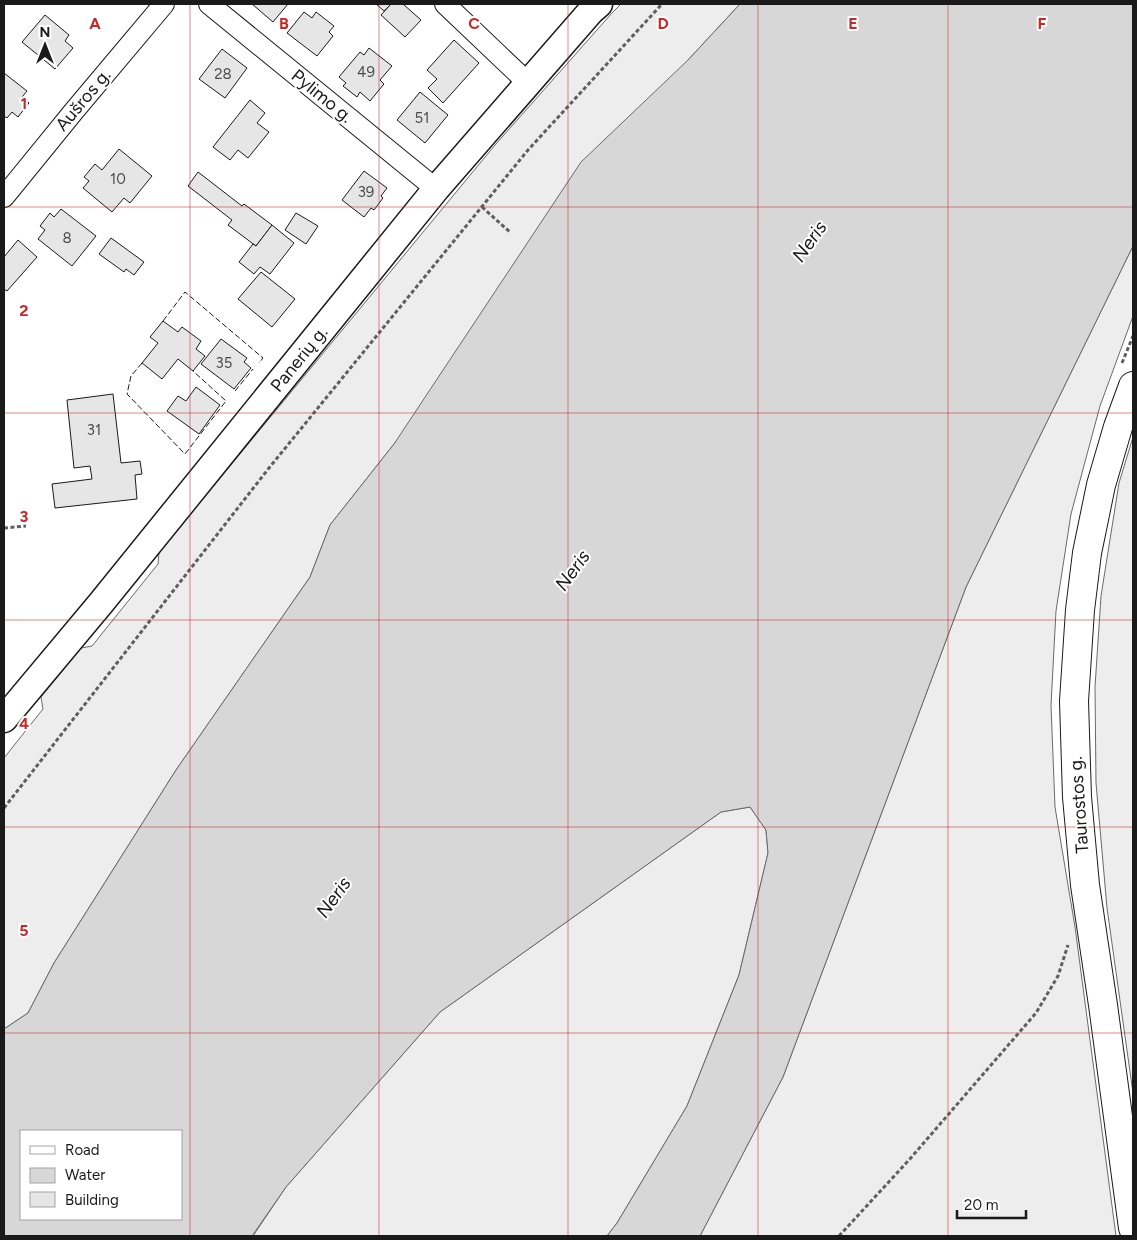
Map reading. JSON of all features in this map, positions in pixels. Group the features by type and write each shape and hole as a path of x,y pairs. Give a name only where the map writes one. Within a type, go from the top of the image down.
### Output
{"highway":[{"name":"Taurostos g.","path":"1128,374 1118,428 1101,485 1088,553 1080,610 1074,701 1077,798 1085,885 1133,1228"}],"street":[{"name":"Aušros g.","path":"4,197 164,4"},
{"name":"Pylimo g.","path":"209,4 436,189"},
{"path":"445,4 528,83"},
{"name":"Panerių g.","path":"4,719 102,603 436,189 599,4"}],"path":[{"path":"4,808 269,468 528,150 662,4"},
{"path":"482,207 511,233"},
{"path":"1128,374 1133,336"},
{"path":"4,528 26,526"},
{"path":"839,1236 909,1160 1036,1013 1058,976 1068,945"}],"shaded area":[{"path":"621,4 740,4 688,60 330,525 310,577 176,770 54,963 28,1013 4,1029 4,758 43,709 41,697 81,648 92,646 158,564 159,552 495,145"},
{"path":"1133,246 1133,316 1100,406 1071,514 1056,611 1051,705 1055,807 1075,927 1116,1236 700,1236 783,1077 966,587"},
{"path":"1133,437 1133,1093 1107,908 1096,783 1095,687 1101,596 1119,483"},
{"path":"750,807 766,830 768,853 739,975 687,1106 617,1223 607,1236 253,1236 286,1187 440,1012 721,812"}],"water":[{"name":"Neris","path":"740,4 1133,4 1133,246 966,587 783,1077 700,1236 607,1236 617,1223 687,1106 739,975 768,853 766,830 750,807 721,812 440,1012 286,1187 252,1236 4,1236 4,1029 28,1013 54,963 176,770 310,577 330,525 394,444 581,162 688,60"}],"building":[{"path":"252,4 288,4 273,22"},
{"path":"376,4 391,4 384,11"},
{"path":"391,4 403,4 421,20 405,37 381,15"},
{"path":"304,12 312,18 316,12 334,26 329,32 333,36 317,56 287,33"},
{"path":"45,15 69,35 65,41 73,48 55,69 22,42"},
{"path":"454,40 479,63 443,103 428,88 437,79 427,70"},
{"path":"369,48 392,66 380,80 384,84 370,101 360,92 357,97 343,86 346,83 339,77 360,52 364,55"},
{"path":"222,49 247,68 225,98 199,79"},
{"path":"4,73 27,91 22,97 29,103 18,117 12,112 7,118 4,116"},
{"path":"420,92 448,115 425,143 397,120"},
{"path":"250,100 265,113 257,123 269,132 248,158 238,150 230,160 213,147"},
{"path":"119,149 152,176 130,203 124,198 112,212 83,188 89,181 84,177 95,164 102,170"},
{"path":"364,171 387,188 381,196 383,198 374,210 371,208 364,217 342,200"},
{"path":"198,172 242,206 244,204 272,225 256,246 228,225 232,220 188,186"},
{"path":"61,209 96,236 72,266 38,239 45,230 40,226 50,213 54,217"},
{"path":"296,213 318,226 306,244 285,230"},
{"path":"272,225 294,243 270,274 260,267 254,274 239,262 253,244 256,246"},
{"path":"111,238 144,262 134,275 126,269 124,272 99,254"},
{"path":"18,240 37,257 7,291 4,289 4,257"},
{"path":"261,272 295,299 272,327 238,299"},
{"path":"163,321 178,332 182,327 201,341 196,349 205,356 193,371 178,359 162,379 142,363 158,343 150,337"},
{"path":"221,339 247,358 244,362 251,368 234,389 201,364"},
{"path":"196,387 220,405 199,434 167,411 178,396 186,401"},
{"path":"113,394 121,463 140,461 142,474 135,475 137,499 55,508 52,484 92,479 90,466 74,468 67,400"}],"fence":[{"path":"163,321 185,292 263,358 259,363"},
{"path":"142,363 131,376 127,394 185,454 226,401 193,371"},
{"path":"235,391 253,369"}]}
